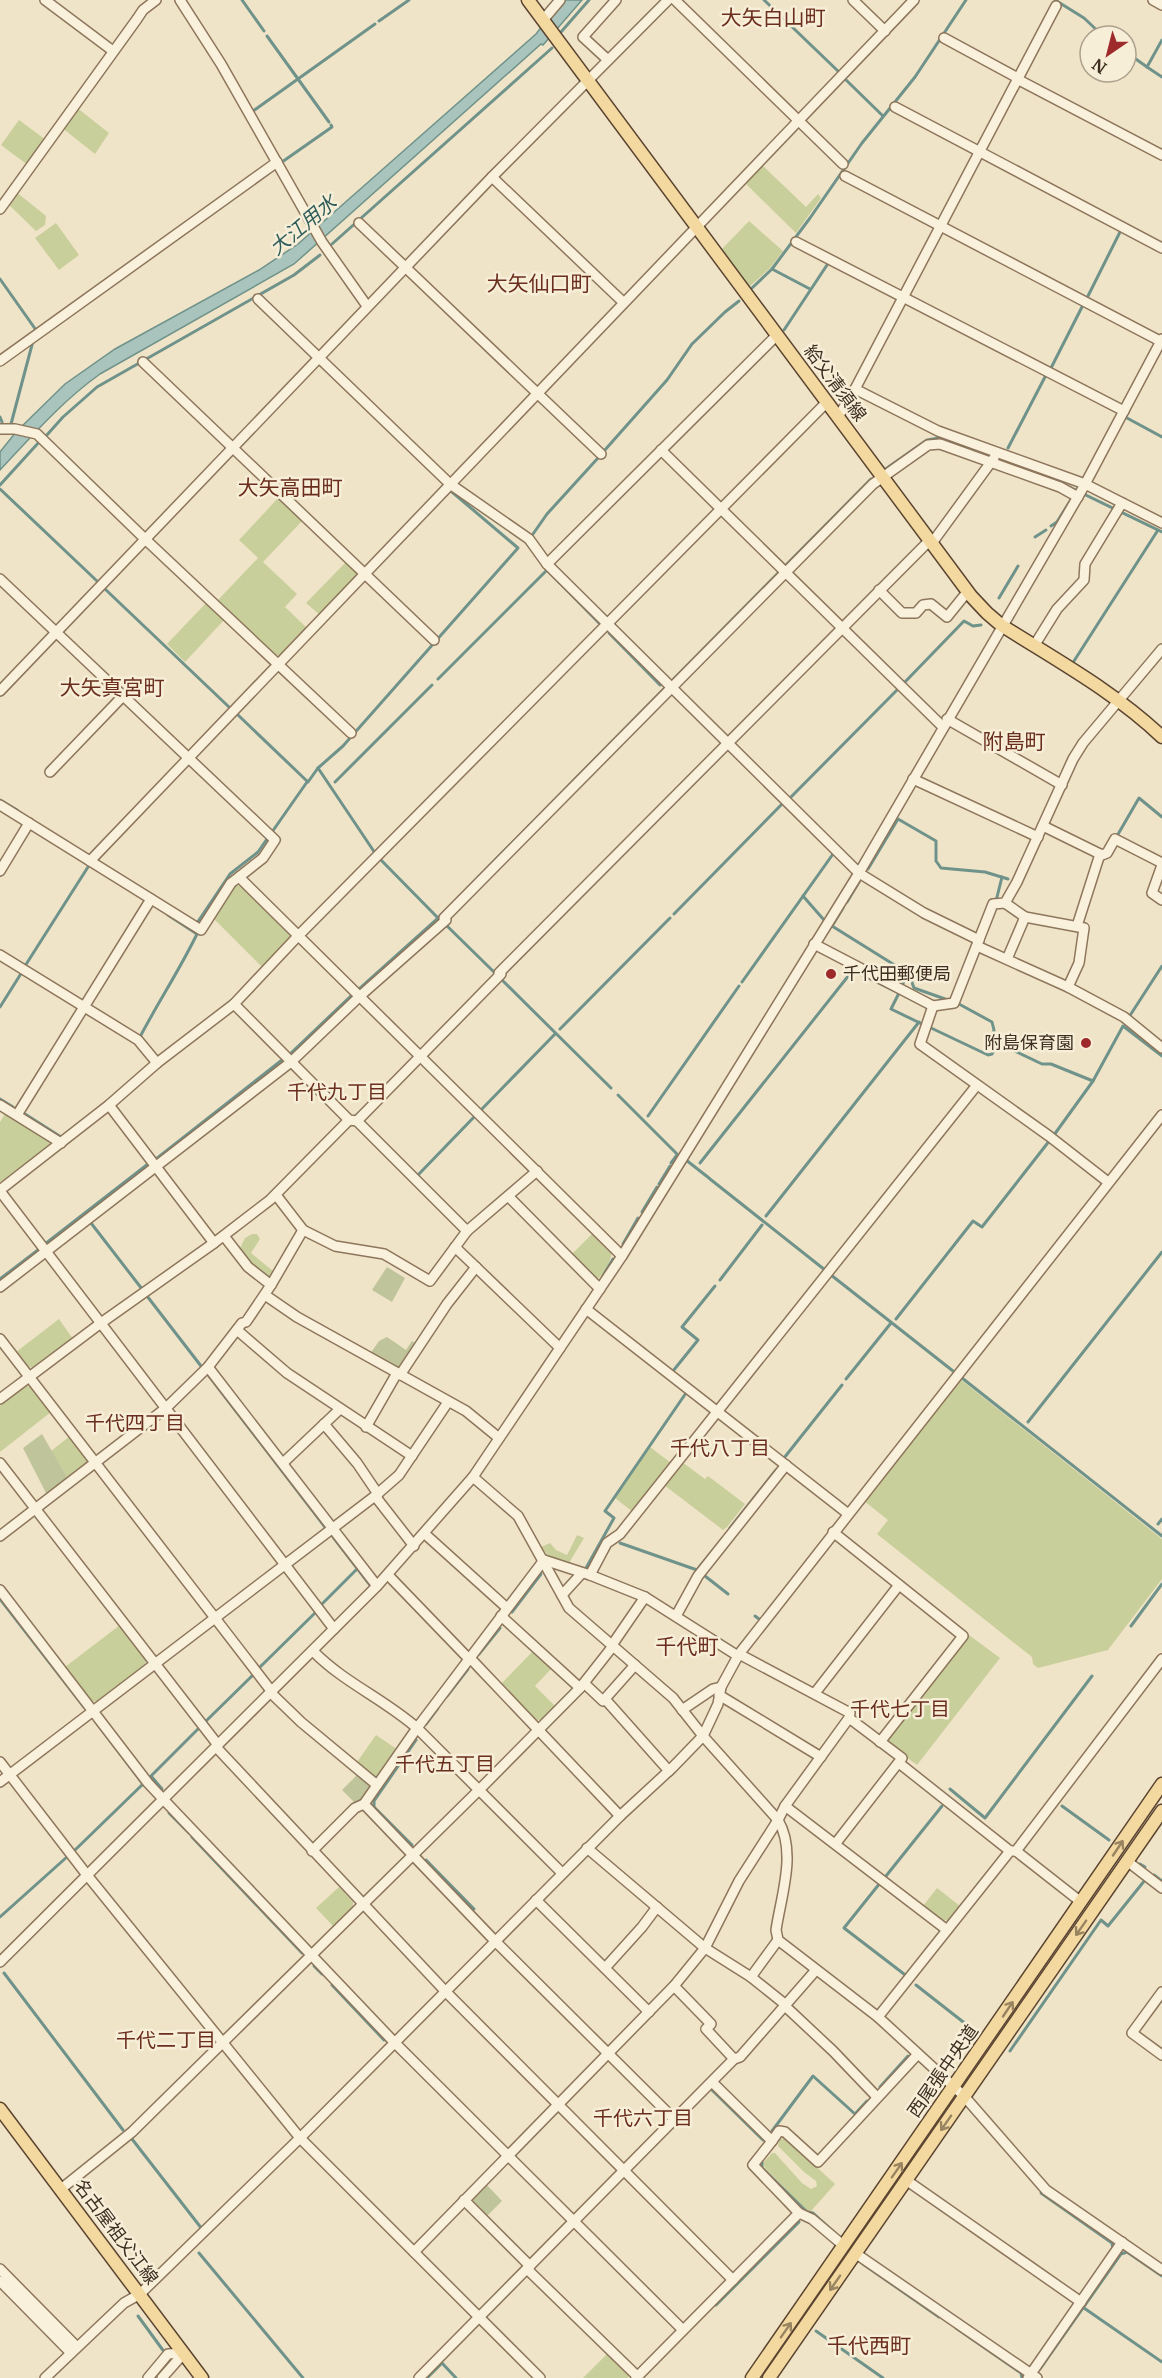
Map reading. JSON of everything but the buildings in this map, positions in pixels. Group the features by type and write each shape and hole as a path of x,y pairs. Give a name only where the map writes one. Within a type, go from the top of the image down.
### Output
{"main road":[{"name":"給父清須線","path":"528,0 968,591 1001,625 1118,700 1162,737"},
{"name":"西尾張中央道","path":"752,2378 1162,1784"},
{"name":"西尾張中央道","path":"769,2378 1162,1811"},
{"name":"名古屋祖父江線","path":"0,2109 202,2378"}],"street":[{"path":"45,0 113,51"},
{"path":"0,209 143,10 156,0"},
{"path":"180,0 221,64 322,242 367,306"},
{"path":"543,20 560,0"},
{"path":"608,60 584,37 616,0"},
{"path":"0,691 367,306 668,0"},
{"path":"675,0 843,164"},
{"path":"853,0 885,31"},
{"path":"90,861 914,0"},
{"path":"1153,0 1162,5"},
{"path":"838,417 855,389 1056,6"},
{"path":"944,38 1162,154"},
{"path":"895,107 1162,249"},
{"path":"0,361 277,162"},
{"path":"0,1962 388,1575 473,1477 622,1256 859,873 1001,625 1081,491 1162,341 844,176"},
{"path":"492,177 623,303"},
{"path":"359,223 601,454"},
{"path":"796,242 1124,411"},
{"path":"258,299 450,484 529,539 548,564 859,873 924,913 1007,959 1068,987 1124,1017 1162,1048"},
{"path":"548,564 777,335"},
{"path":"143,363 434,640"},
{"path":"855,389 938,431 1060,487 1081,491"},
{"path":"334,1629 0,1190 234,1004 298,936 827,402"},
{"path":"0,429 17,429 35,433 351,733"},
{"path":"0,1287 291,1062 445,919 783,570 873,484 928,445 935,443 994,457 1162,523"},
{"path":"662,450 841,628 945,723 1062,785"},
{"path":"0,1399 100,1323 224,1236 276,1195 420,1056 841,628 931,541 994,457"},
{"path":"1034,646 1057,609 1084,580 1085,564 1119,508"},
{"path":"0,579 275,840 263,858 231,883 201,930 0,805"},
{"path":"879,591 902,613 916,613 922,605 931,604 947,617 968,591"},
{"path":"1005,903 1073,759 1083,743 1162,649"},
{"path":"50,772 123,696"},
{"path":"913,779 1038,837"},
{"path":"0,871 29,823"},
{"path":"1043,826 1100,854 1107,853 1115,839 1162,864 1152,893 1162,900"},
{"path":"1077,926 1100,854"},
{"path":"239,877 622,1256"},
{"path":"17,1115 151,899"},
{"path":"814,944 933,1006 954,1003 993,904 1005,903 1025,917 1084,928 1079,963 1068,987"},
{"path":"1007,959 1025,917"},
{"path":"0,955 138,1040 157,1063"},
{"path":"234,1004 467,1231"},
{"path":"933,1006 920,1044 1049,1136 1108,1182"},
{"path":"562,1595 586,1574 608,1543 620,1534 977,1085"},
{"path":"0,1105 61,1143"},
{"path":"109,1105 214,1243"},
{"path":"45,2378 124,2302 140,2294 300,2138 587,1848 703,1736 718,1704 720,1690 738,1655 1162,1115"},
{"path":"276,1195 303,1230 335,1246 384,1254 430,1281 467,1231 537,1171"},
{"path":"509,1197 600,1289"},
{"path":"0,1536 166,1408 208,1367 246,1322 265,1295 303,1230"},
{"path":"224,1236 248,1267 271,1286"},
{"path":"455,1247 560,1347"},
{"path":"366,1427 398,1374 447,1304 476,1268"},
{"path":"265,1295 297,1317 466,1411 499,1438"},
{"path":"586,1309 848,1513"},
{"path":"237,1330 287,1373 412,1456"},
{"path":"0,1338 271,1692 302,1722 377,1785"},
{"path":"208,1367 377,1586"},
{"path":"0,1782 377,1495 399,1475 448,1402"},
{"path":"283,1463 340,1409"},
{"path":"324,1424 357,1463 414,1546"},
{"path":"0,1463 217,1746 312,1851 446,1992 733,2280"},
{"path":"676,1616 698,1576 786,1465"},
{"path":"473,1477 513,1509 544,1560 569,1608 673,1698 703,1736 778,1820 788,1846 776,1930 778,1940 878,2017 955,2087 1046,2190 1162,2270"},
{"path":"833,1532 963,1636 880,1742"},
{"path":"425,1534 507,1608"},
{"path":"414,2252 674,1986 705,1948 739,1881 785,1806 849,1718 850,1713 738,1655 645,1597 544,1560"},
{"path":"312,1851 355,1808 364,1804 417,1728 544,1560"},
{"path":"388,1575 620,1816"},
{"path":"815,1693 899,1585"},
{"path":"0,1590 163,1799 395,2043 683,2330"},
{"path":"61,2189 132,2132 222,2040 311,1956 538,1731 582,1686 613,1646 645,1597"},
{"path":"501,1616 582,1686 603,1701 635,1665"},
{"path":"313,1651 330,1668 400,1713 417,1728 562,1873"},
{"path":"878,2017 1013,1851 1162,1659"},
{"path":"682,1710 713,1689 720,1690 821,1757"},
{"path":"605,1699 669,1771"},
{"path":"836,1843 902,1758 849,1718"},
{"path":"0,1762 87,1875 300,2138 540,2378"},
{"path":"898,1762 1081,1902"},
{"path":"364,1804 495,1941 675,2120"},
{"path":"785,1806 947,1930"},
{"path":"587,1848 705,1948 751,1977 786,2005 877,2097"},
{"path":"1127,1861 1162,1888"},
{"path":"536,1900 649,2012"},
{"path":"605,1968 642,1928 657,1907"},
{"path":"751,1977 778,1940"},
{"path":"419,2378 734,2059 740,2057 816,1970"},
{"path":"674,1986 711,2024 706,2029 734,2059"},
{"path":"1162,1992 1132,2033 1162,2055"},
{"path":"844,2246 812,2219 799,2213 753,2165 779,2131 784,2132 818,2162 918,2054"},
{"path":"712,2082 772,2140"},
{"path":"906,2180 1081,2302"},
{"path":"464,2200 637,2377 799,2213"},
{"path":"855,2253 1032,2377 1122,2242"},
{"path":"0,2269 74,2350"},
{"path":"0,2282 74,2350"},
{"path":"148,2378 168,2354 184,2353"},
{"path":"162,2378 184,2353"}],"green space":[{"path":"76,107 109,133 95,154 61,127"},
{"path":"19,120 46,140 29,166 1,145"},
{"path":"762,165 806,207 818,194 821,198 796,233 745,183"},
{"path":"15,191 46,216 45,225 36,231 7,203"},
{"path":"749,221 783,251 770,268 749,287 721,250"},
{"path":"56,223 79,255 59,270 35,238"},
{"path":"279,497 303,520 263,562 297,594 285,607 307,628 282,655 276,655 218,600 258,558 239,540"},
{"path":"347,561 356,570 356,577 320,615 306,603"},
{"path":"207,602 225,619 185,662 167,644"},
{"path":"235,886 241,886 290,934 290,940 262,967 213,918"},
{"path":"6,1112 51,1140 51,1145 3,1183 0,1181 0,1122"},
{"path":"593,1233 612,1251 607,1267 596,1280 571,1255"},
{"path":"257,1234 260,1239 251,1253 273,1271 283,1257 285,1248 293,1239 271,1280 252,1267 239,1250 245,1238"},
{"path":"387,1267 405,1278 392,1302 372,1290"},
{"path":"59,1319 73,1339 35,1368 28,1367 16,1352"},
{"path":"387,1337 406,1350 412,1341 417,1344 401,1370 370,1354 379,1341"},
{"path":"960,1379 1162,1539 1162,1579 1108,1650 1038,1668 1033,1664 1032,1657 877,1534 888,1520 864,1501"},
{"path":"26,1386 32,1387 51,1412 0,1452 0,1406"},
{"path":"42,1434 68,1479 47,1495 23,1448"},
{"path":"70,1436 88,1458 86,1465 68,1479 51,1451"},
{"path":"650,1447 671,1463 633,1512 615,1498"},
{"path":"682,1462 705,1479 708,1476 745,1504 723,1530 664,1485"},
{"path":"577,1535 584,1538 569,1563 553,1559 541,1547 550,1543 556,1550 567,1555"},
{"path":"120,1625 146,1660 145,1666 97,1702 92,1701 65,1667"},
{"path":"969,1635 1000,1658 917,1765 889,1744 889,1737"},
{"path":"533,1651 552,1668 535,1686 555,1706 542,1720 535,1720 501,1684"},
{"path":"376,1735 398,1750 379,1776 374,1777 357,1762"},
{"path":"358,1774 369,1784 369,1790 356,1804 342,1790"},
{"path":"339,1887 353,1902 353,1908 334,1927 316,1908"},
{"path":"937,1888 960,1906 949,1920 942,1921 923,1906"},
{"path":"785,2138 835,2184 811,2211 807,2211 765,2168 763,2163 772,2153 775,2153 802,2183 811,2189 817,2186 816,2181 778,2146 779,2139"},
{"path":"486,2184 502,2201 487,2216 473,2203 473,2197"},
{"path":"607,2354 629,2376 628,2378 583,2378"}],"water":[{"path":"562,0 582,0 543,45 541,44 294,264 100,374 35,432 0,470 0,452 16,432 65,384 115,349 259,270 298,244 536,34"}],"waterway":[{"path":"242,0 264,31"},
{"path":"379,21 409,0"},
{"path":"561,32 589,0"},
{"path":"764,0 839,72"},
{"path":"752,288 772,269 862,143 915,77 966,0"},
{"path":"1055,0 1090,24"},
{"path":"253,111 375,24"},
{"path":"267,36 329,122"},
{"path":"1162,40 1147,67 1162,77"},
{"path":"332,244 552,48"},
{"path":"1138,61 1147,67"},
{"path":"845,79 883,116"},
{"path":"282,162 332,127 331,125"},
{"path":"1087,298 1121,230"},
{"path":"46,436 63,417 97,387 294,275 320,255"},
{"path":"784,330 829,262"},
{"path":"772,269 810,289"},
{"path":"0,279 36,330"},
{"path":"604,451 667,380 692,344 739,301"},
{"path":"1050,370 1083,305"},
{"path":"11,424 33,341"},
{"path":"1008,448 1046,375"},
{"path":"0,417 2,422"},
{"path":"1127,418 1162,437"},
{"path":"887,468 927,440 939,438 1055,480"},
{"path":"0,485 40,441"},
{"path":"533,534 547,514 598,458"},
{"path":"360,988 438,918 871,479"},
{"path":"1061,483 1162,532"},
{"path":"0,489 97,581"},
{"path":"318,768 343,746 518,548 452,492"},
{"path":"1051,526 1057,522 1072,498"},
{"path":"1035,537 1046,530"},
{"path":"1074,661 1158,530"},
{"path":"999,598 1018,566"},
{"path":"438,679 547,570"},
{"path":"548,571 600,624"},
{"path":"105,589 229,707"},
{"path":"904,683 964,621 973,626 981,625"},
{"path":"609,633 660,685"},
{"path":"335,782 432,685"},
{"path":"790,798 898,689"},
{"path":"238,715 308,782 318,768 375,853"},
{"path":"272,832 307,782"},
{"path":"1117,836 1139,798 1162,817"},
{"path":"0,800 17,810"},
{"path":"674,914 782,804"},
{"path":"868,869 898,819 936,841 936,861 941,868 985,872 1008,879"},
{"path":"196,922 230,874 258,852 267,839"},
{"path":"742,982 833,854"},
{"path":"381,860 438,918"},
{"path":"25,966 88,867"},
{"path":"996,901 1002,877"},
{"path":"847,902 859,882"},
{"path":"803,896 824,920"},
{"path":"843,908 832,926 909,974 914,988 948,1000"},
{"path":"141,1035 197,934 168,915"},
{"path":"560,1029 670,918"},
{"path":"446,925 494,972"},
{"path":"1129,1017 1162,966"},
{"path":"700,1163 853,970"},
{"path":"0,1007 22,972"},
{"path":"903,984 905,972"},
{"path":"858,973 899,993 891,1009 922,1024"},
{"path":"503,981 611,1088"},
{"path":"648,1116 739,986"},
{"path":"290,1054 353,994"},
{"path":"959,1004 992,1022 994,1030 992,1037 998,1043 1042,1064 1051,1064 1093,1081 1123,1026 1162,1056"},
{"path":"766,1216 919,1022"},
{"path":"929,1027 988,1055 992,1054 998,1043"},
{"path":"481,1110 555,1034"},
{"path":"156,1159 282,1060"},
{"path":"1054,1135 1093,1081"},
{"path":"618,1095 678,1155"},
{"path":"0,1099 13,1107"},
{"path":"25,1114 61,1137"},
{"path":"418,1175 475,1116"},
{"path":"896,1319 973,1221 982,1227 1050,1140"},
{"path":"671,1163 677,1155"},
{"path":"686,1160 709,1178"},
{"path":"45,1244 148,1164"},
{"path":"659,1184 670,1166"},
{"path":"710,1179 825,1270"},
{"path":"642,1212 657,1187"},
{"path":"623,1244 638,1218"},
{"path":"91,1223 142,1289"},
{"path":"720,1280 762,1225"},
{"path":"0,1279 38,1250"},
{"path":"1028,1422 1162,1252"},
{"path":"603,1276 613,1259"},
{"path":"831,1275 953,1371"},
{"path":"673,1371 698,1340 682,1327 715,1286"},
{"path":"147,1296 201,1366"},
{"path":"846,1379 891,1323"},
{"path":"209,1376 325,1527"},
{"path":"962,1378 1162,1536"},
{"path":"784,1458 842,1385"},
{"path":"586,1568 614,1518 605,1511 686,1393"},
{"path":"730,1528 776,1470"},
{"path":"1158,1524 1162,1519"},
{"path":"333,1537 370,1585"},
{"path":"620,1543 697,1570 722,1539"},
{"path":"321,1605 357,1569"},
{"path":"512,1612 541,1574"},
{"path":"705,1576 728,1594"},
{"path":"1131,1626 1162,1584"},
{"path":"0,1599 84,1707"},
{"path":"259,1668 316,1612"},
{"path":"755,1616 759,1619"},
{"path":"479,1654 500,1628"},
{"path":"447,1696 468,1669"},
{"path":"205,1722 253,1675"},
{"path":"950,1789 985,1818 1092,1676"},
{"path":"426,1724 438,1708"},
{"path":"75,1850 143,1784 95,1721"},
{"path":"162,1789 151,1776 199,1728"},
{"path":"412,1845 374,1807 374,1801 416,1740"},
{"path":"886,1876 942,1806"},
{"path":"1062,1806 1109,1840"},
{"path":"169,1813 189,1833"},
{"path":"192,1837 302,1953"},
{"path":"0,1917 68,1856"},
{"path":"426,1860 474,1909"},
{"path":"1140,1864 1145,1867"},
{"path":"1154,1875 1162,1881"},
{"path":"1010,2051 1101,1920 1108,1926 1145,1880"},
{"path":"880,1883 844,1928 904,1974"},
{"path":"314,1966 322,1974"},
{"path":"4,1973 123,2130"},
{"path":"332,1985 384,2040"},
{"path":"916,1985 976,2032"},
{"path":"880,2087 908,2056"},
{"path":"772,2131 813,2076 855,2114 867,2101"},
{"path":"712,2090 763,2140"},
{"path":"132,2139 202,2229"},
{"path":"762,2162 762,2168 807,2212 813,2213 834,2232"},
{"path":"1041,2193 1112,2243 1113,2249"},
{"path":"716,2305 799,2222"},
{"path":"1040,2369 1121,2254 1127,2252 1162,2276"},
{"path":"199,2253 303,2378"},
{"path":"863,2264 939,2317"},
{"path":"1084,2308 1162,2362"},
{"path":"138,2316 165,2353"},
{"path":"956,2328 1021,2373 1022,2378"},
{"path":"816,2331 883,2378"},
{"path":"427,2378 442,2363 456,2378"}],"place":[{"name":"千代田郵便局","path":"831,974"},
{"name":"附島保育園","path":"1086,1043"}],"district":[{"name":"大矢白山町","path":"773,18"},
{"name":"大矢仙口町","path":"539,284"},
{"name":"大矢高田町","path":"290,488"},
{"name":"大矢真宮町","path":"112,688"},
{"name":"附島町","path":"1014,742"},
{"name":"千代九丁目","path":"337,1092"},
{"name":"千代四丁目","path":"135,1423"},
{"name":"千代八丁目","path":"720,1448"},
{"name":"千代町","path":"687,1647"},
{"name":"千代七丁目","path":"900,1709"},
{"name":"千代五丁目","path":"445,1764"},
{"name":"千代二丁目","path":"166,2040"},
{"name":"千代六丁目","path":"643,2118"},
{"name":"千代西町","path":"869,2346"}],"water label":[{"name":"大江用水","path":"303,225"}]}
